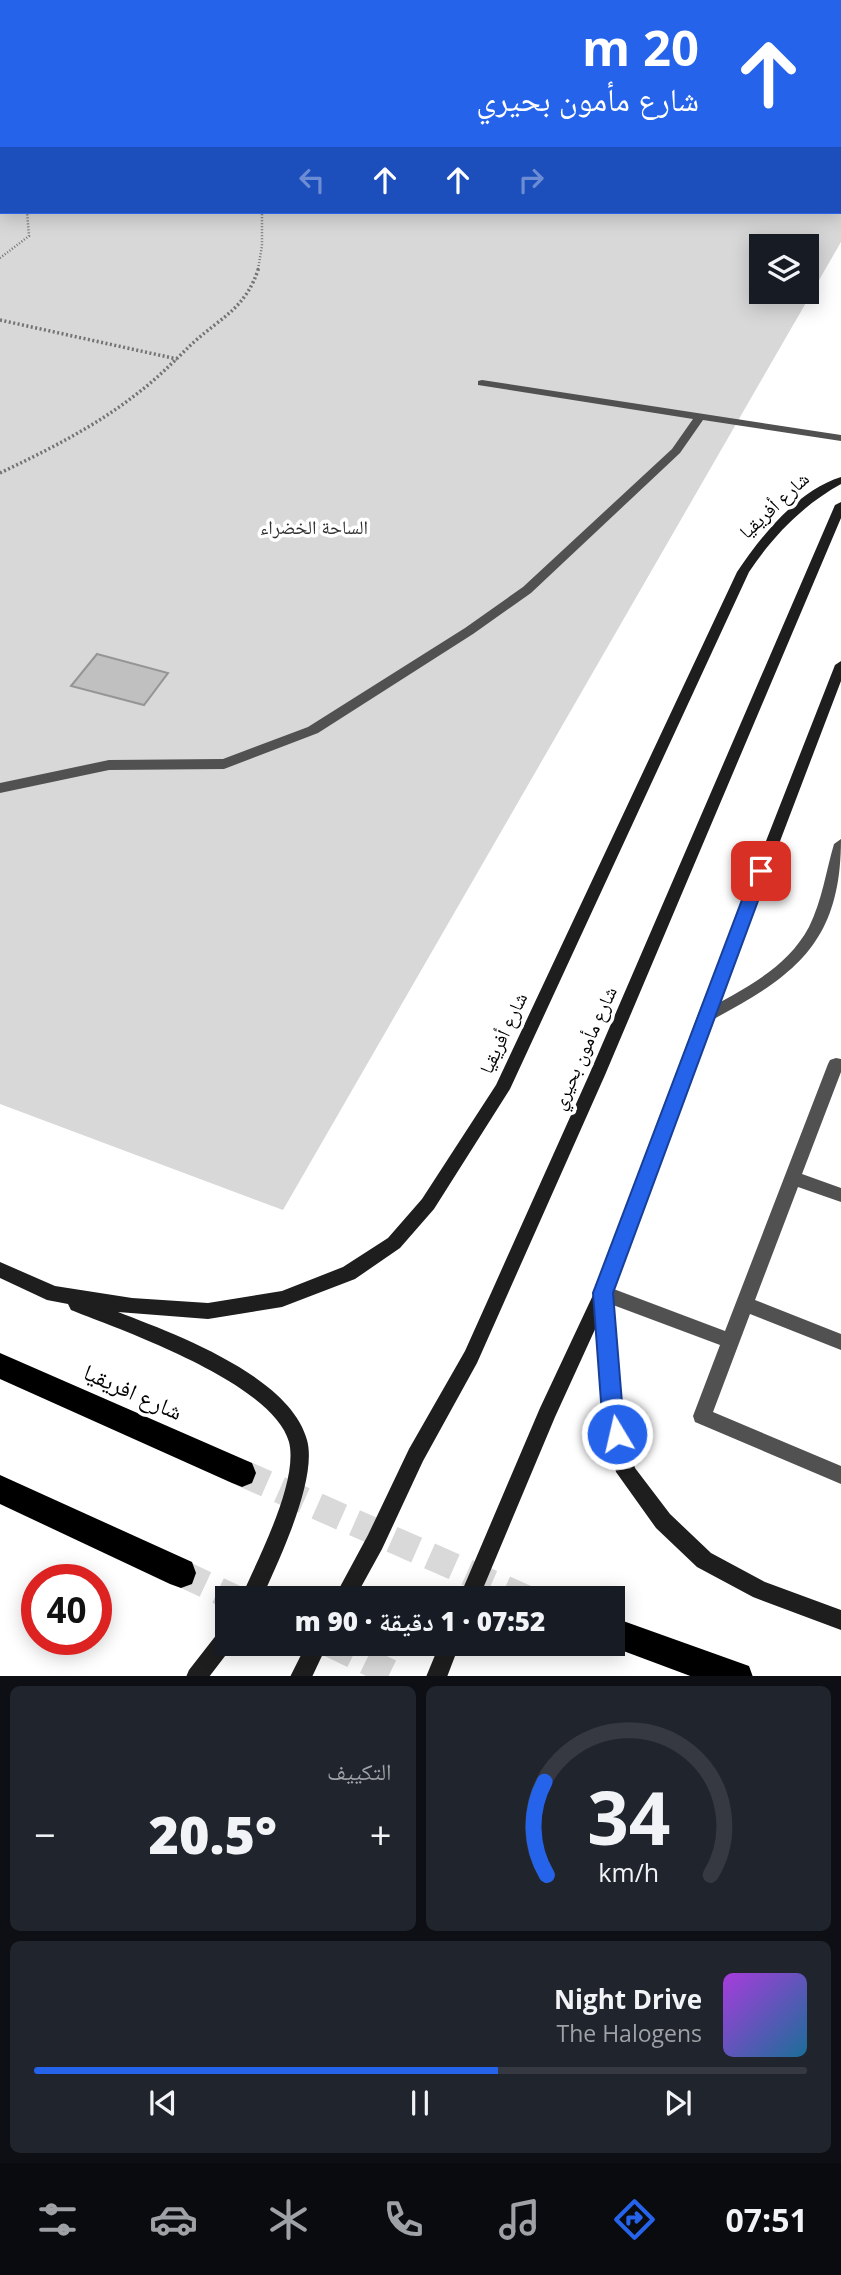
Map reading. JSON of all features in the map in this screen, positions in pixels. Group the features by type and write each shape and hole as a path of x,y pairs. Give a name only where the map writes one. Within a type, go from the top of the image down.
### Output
{"highway":[{"name":"شارع افريقيا","path":"0,1366 242,1473"},
{"path":"0,1489 181,1573"},
{"path":"625,1637 738,1676"}],"street":[{"name":"شارع أفريقيا","path":"0,1270 53,1294 132,1306 208,1311 282,1299 349,1273 394,1243 428,1204 502,1089 754,553 817,492 841,480"},
{"name":"شارع مأمون بحيري","path":"351,1586 375,1542 416,1455 471,1357 597,1075 841,505"},
{"path":"474,1586 547,1415 603,1293 705,1017 841,666"},
{"path":"603,1293 612,1415 626,1472 663,1521 704,1560 760,1590 841,1620"},
{"path":"53,1294 167,1341 219,1366 258,1389 281,1410 298,1440 298,1470 272,1554 257,1586"},
{"path":"196,1676 215,1652"},
{"path":"300,1676 311,1656"},
{"path":"436,1676 444,1656"}],"lane":[{"path":"482,383 841,438"},
{"path":"0,788 109,765 224,764 313,730 469,631 527,590 676,451 701,415"},
{"path":"705,1017 768,982 794,959 816,927 841,845"},
{"path":"841,1066 836,1064 702,1416 841,1475"},
{"path":"793,1178 841,1195"},
{"path":"603,1293 731,1341"},
{"path":"746,1304 841,1342"}],"path":[{"path":"0,258 29,236 28,214"},
{"path":"0,473 58,445 114,411 159,376 244,300 258,267 264,235 261,214"},
{"path":"0,320 177,359"}],"green space":[{"name":"الساحة الخضراء","path":"0,214 841,214 841,242 819,280 819,234 749,234 749,304 805,304 283,1210 0,1104"}],"building":[{"path":"97,654 168,673 144,705 71,686"}],"tunnel":[{"path":"242,1473 498,1586"},
{"path":"181,1573 215,1589"},
{"path":"356,1656 397,1676"}],"route":[{"path":"617,1434 612,1415 603,1293 761,871"}]}
